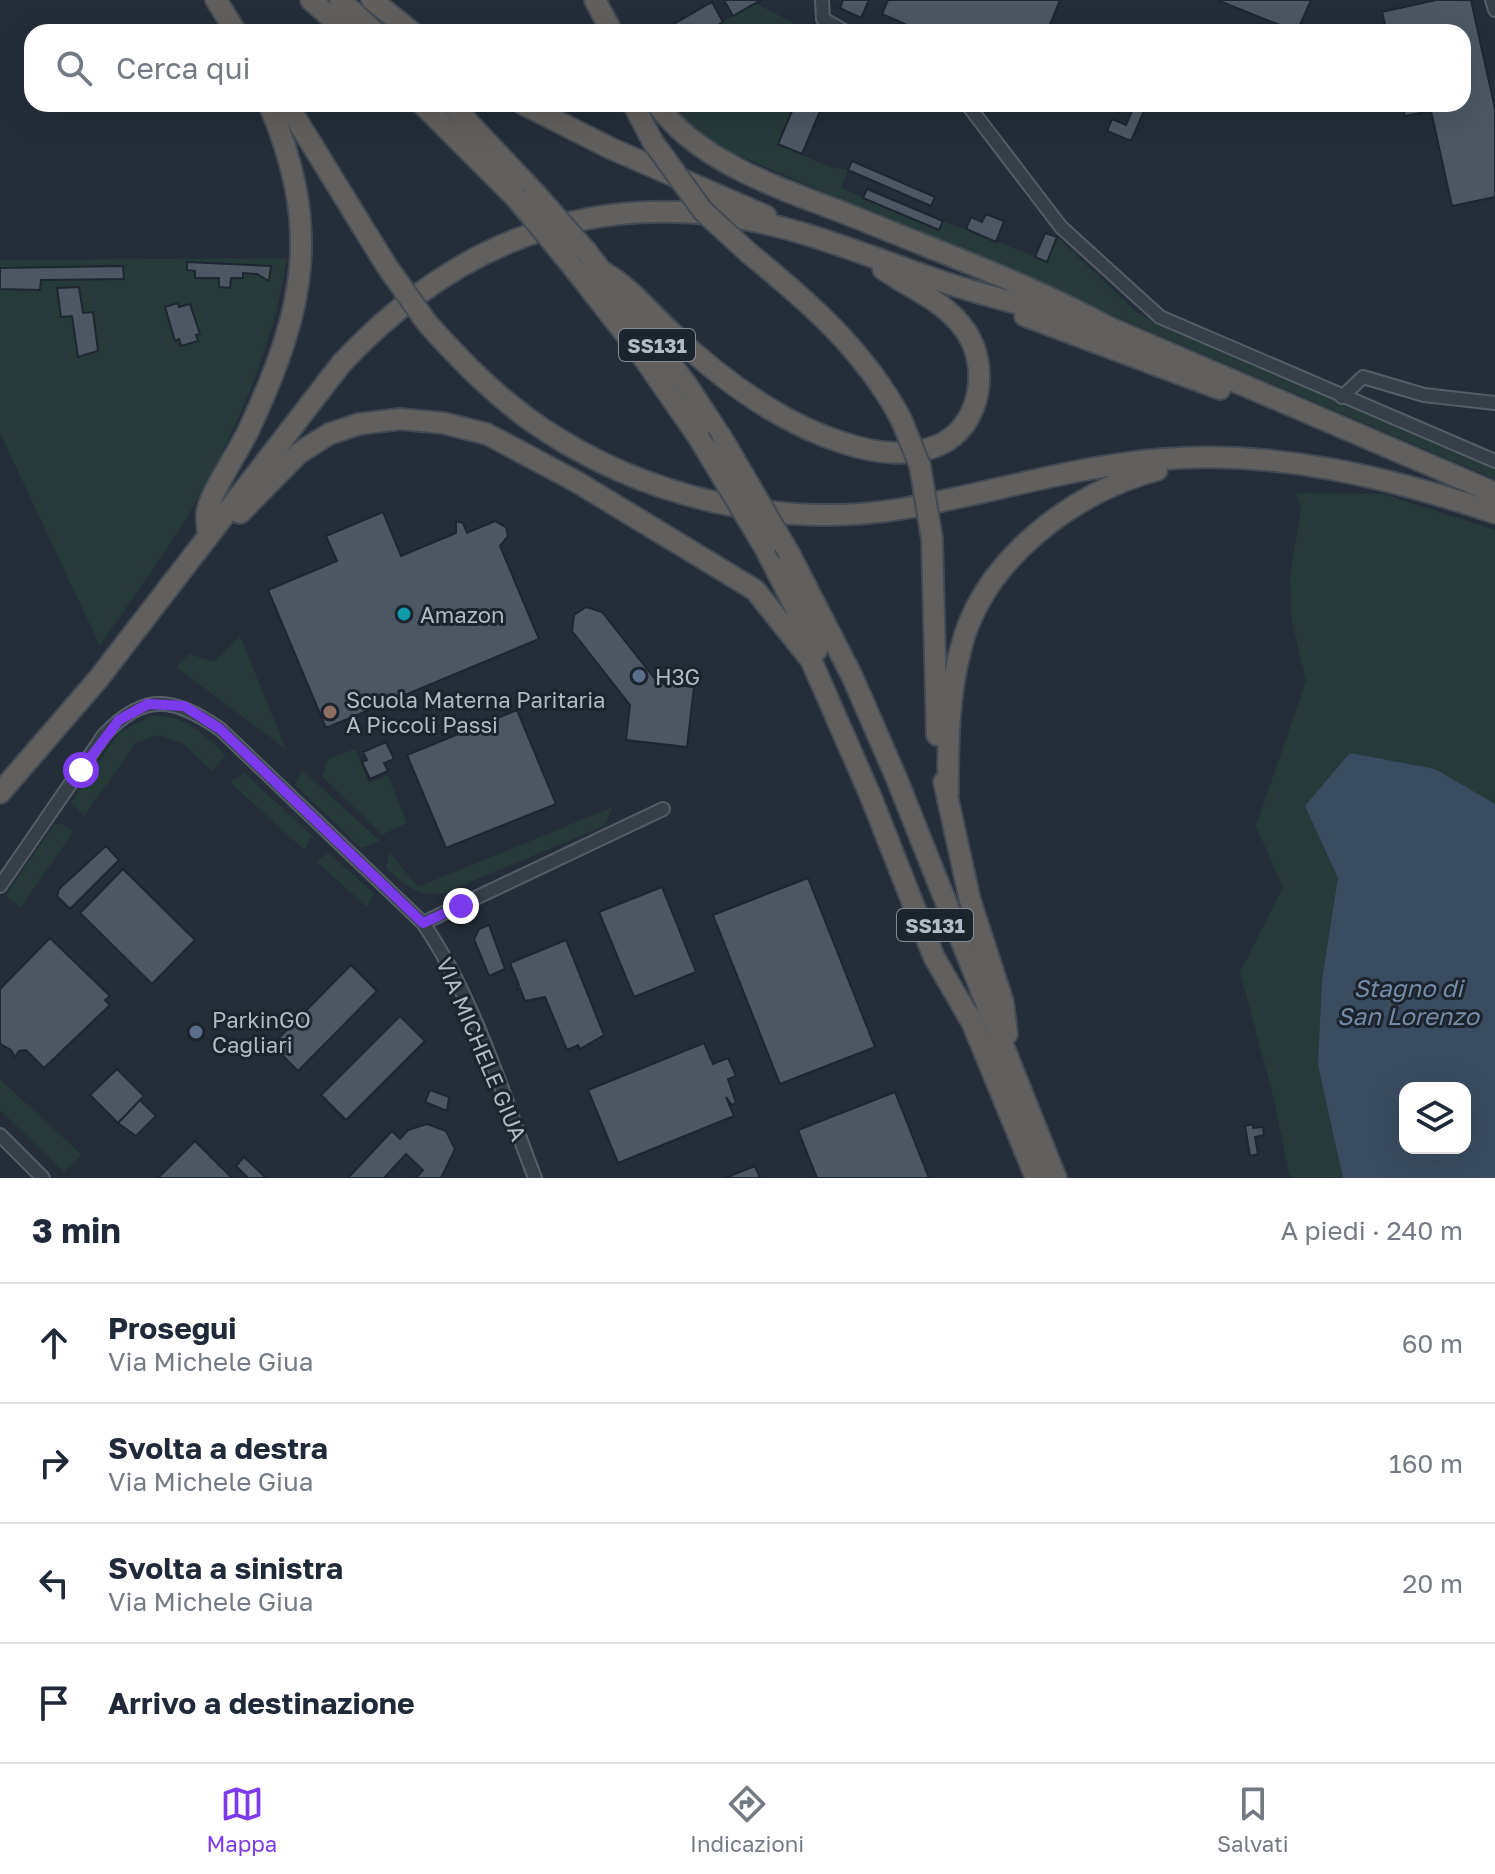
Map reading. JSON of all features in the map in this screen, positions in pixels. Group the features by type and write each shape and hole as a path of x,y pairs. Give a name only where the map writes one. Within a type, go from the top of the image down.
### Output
{"highway":[{"path":"216,0 232,24"},
{"path":"311,0 338,24"},
{"path":"340,0 366,24"},
{"path":"372,0 402,24"},
{"path":"594,0 602,24"},
{"path":"594,0 608,24"},
{"path":"208,537 207,512 251,426 283,347 303,262 303,219 296,176 272,112"},
{"path":"292,112 386,265 427,323 494,392 543,430 592,458 699,499 753,509 831,515 898,509 1160,459 1231,457 1389,481 1495,513"},
{"name":"SS131","path":"431,112 526,196"},
{"name":"SS131","path":"458,112 580,259 699,438 765,548 860,739 1036,1178"},
{"path":"539,112 610,148 719,193 805,236"},
{"path":"637,112 653,142 703,211 832,324 870,367 901,419 922,475 932,539 939,767 948,794 970,900 1003,1002 1012,1067"},
{"path":"664,112 680,131 723,160 770,182 1059,300 1108,327 1495,493"},
{"path":"0,793 99,678 304,408 380,321 447,271 499,244 549,227 603,216 645,213 725,216 805,236 959,287 1108,327"},
{"path":"605,273 629,288 660,323 720,373 804,429 880,452 940,445 964,422 979,391 981,376 975,347 946,310 860,254"},
{"name":"SS131","path":"580,259 605,273 723,440 789,553 852,676 896,777 1056,1178"},
{"path":"959,287 1032,319 1241,397 1495,505"},
{"path":"208,537 232,521 299,453 329,434 359,424 400,419 443,423 487,434 709,559 755,590 811,660 877,810 934,957 974,1026"},
{"path":"948,794 948,727 961,645 984,598 1009,562 1039,531 1084,499 1139,475 1187,466 1281,463"}],"street":[{"path":"822,0 823,19 832,24"},
{"path":"1492,0 1495,10"},
{"path":"973,112 1061,227 1160,317 1495,461"},
{"path":"1342,397 1363,377 1424,395 1495,403"},
{"name":"VIA MICHELE GIUA","path":"0,886 104,735 119,720 148,704 184,706 220,729 423,923 445,955 461,990 535,1178"},
{"path":"423,923 663,809"},
{"path":"0,1135 43,1178"}],"shaded area":[{"path":"755,3 796,24 720,24"},
{"path":"676,112 792,112 779,144 829,167 848,170 841,188 939,230 943,221 1047,261 1057,237 1137,313 1495,469 1495,479 733,153 707,139"},
{"path":"287,258 274,320 228,442 175,536 100,646 0,433 0,260"},
{"path":"1296,493 1384,494 1495,530 1495,1178 1290,1178 1273,1096 1240,972 1283,888 1256,826 1306,681 1291,617 1290,575 1301,509"},
{"path":"240,636 286,749 176,667 189,654 214,662"},
{"path":"151,716 183,722 226,755 212,771 184,744 158,735 136,743 84,816 71,802 119,733"},
{"path":"355,749 369,783 388,775 407,823 382,835 322,776 328,759"},
{"path":"302,770 380,841 361,848 295,785"},
{"path":"244,773 312,835 304,850 230,782"},
{"path":"613,807 604,826 444,893 419,891 386,868 389,852 418,887"},
{"path":"60,823 74,831 21,907 5,896 54,825"},
{"path":"329,853 374,894 367,907 316,861"},
{"path":"0,1079 82,1155 64,1172 0,1110"}],"water":[{"name":"Stagno di San Lorenzo","path":"1350,753 1435,769 1495,804 1495,1178 1343,1178 1318,1065 1322,980 1338,878 1305,806"}],"building":[{"path":"724,0 761,0 733,16"},
{"path":"843,0 869,0 861,18 840,8"},
{"path":"888,0 1060,0 1050,24 905,24 882,14"},
{"path":"1217,0 1311,0 1300,24 1277,24"},
{"path":"1436,0 1471,0 1495,109 1495,197 1452,206 1431,112 1471,112 1471,24 1385,24 1382,12"},
{"path":"712,2 723,22 720,24 674,24"},
{"path":"792,112 820,112 802,154 778,144"},
{"path":"1131,112 1144,112 1131,141 1107,131 1112,119 1126,125"},
{"path":"1404,112 1426,112 1405,116"},
{"path":"852,161 935,197 931,206 848,170"},
{"path":"867,189 943,221 939,230 863,198"},
{"path":"986,214 1004,221 996,242 966,229 971,217 982,222"},
{"path":"1045,233 1057,237 1047,262 1035,257"},
{"path":"187,262 271,266 269,281 257,274 243,273 243,278 231,278 230,288 219,287 219,278 195,278 195,271 187,270"},
{"path":"123,266 124,279 41,280 40,290 0,289 0,268"},
{"path":"79,287 83,313 93,312 98,351 78,357 72,316 61,317 57,288"},
{"path":"178,303 179,307 190,304 200,334 196,335 198,341 181,346 179,339 175,341 165,307"},
{"name":"Amazon","path":"383,512 401,556 456,533 456,521 463,523 467,533 495,521 506,527 508,536 500,546 539,639 326,728 268,590 337,561 326,536"},
{"path":"586,607 602,612 655,679 658,677 664,684 694,687 687,747 626,740 630,705 572,631 574,615"},
{"path":"517,710 556,804 446,848 407,755"},
{"path":"386,742 394,759 384,763 388,771 370,779 362,762 367,760 363,752"},
{"path":"106,846 119,860 70,909 57,896 59,889"},
{"path":"123,869 195,940 152,984 80,913"},
{"path":"808,878 875,1047 780,1084 713,915"},
{"path":"662,887 696,972 634,997 599,912"},
{"path":"489,925 505,969 489,976 474,939 479,929"},
{"path":"50,938 110,996 105,1000 110,1005 44,1068 26,1050 19,1051 15,1057 11,1050 0,1044 0,989"},
{"path":"566,940 604,1035 580,1049 578,1045 567,1050 545,997 525,1001 520,988 517,990 519,985 510,963"},
{"path":"351,965 377,991 298,1071 272,1045"},
{"path":"400,1016 425,1041 346,1120 321,1095"},
{"path":"704,1043 713,1064 728,1058 736,1076 728,1079 736,1103 732,1105 726,1097 734,1116 618,1163 588,1090"},
{"path":"117,1069 144,1096 118,1123 90,1095"},
{"path":"430,1090 449,1097 447,1111 425,1102"},
{"path":"895,1092 929,1178 817,1178 798,1130"},
{"path":"140,1100 156,1116 136,1136 118,1123"},
{"path":"427,1124 446,1131 455,1149 441,1178 416,1178 423,1170 406,1154 384,1178 348,1178 392,1131 400,1139 408,1130"},
{"path":"1253,1124 1253,1128 1263,1127 1264,1135 1255,1137 1258,1154 1250,1156 1245,1126"},
{"path":"195,1141 232,1178 158,1178"},
{"path":"244,1157 266,1178 248,1178 236,1166"},
{"path":"755,1166 760,1178 725,1178"}],"place":[{"name":"Amazon","path":"404,614"},
{"name":"H3G","path":"639,676"},
{"name":"Scuola Materna Paritaria A Piccoli Passi","path":"330,712"},
{"name":"ParkinGO Cagliari","path":"196,1032"}],"route":[{"path":"81,770 104,735 119,720 148,704 184,706 220,729 423,923 461,906"}]}
